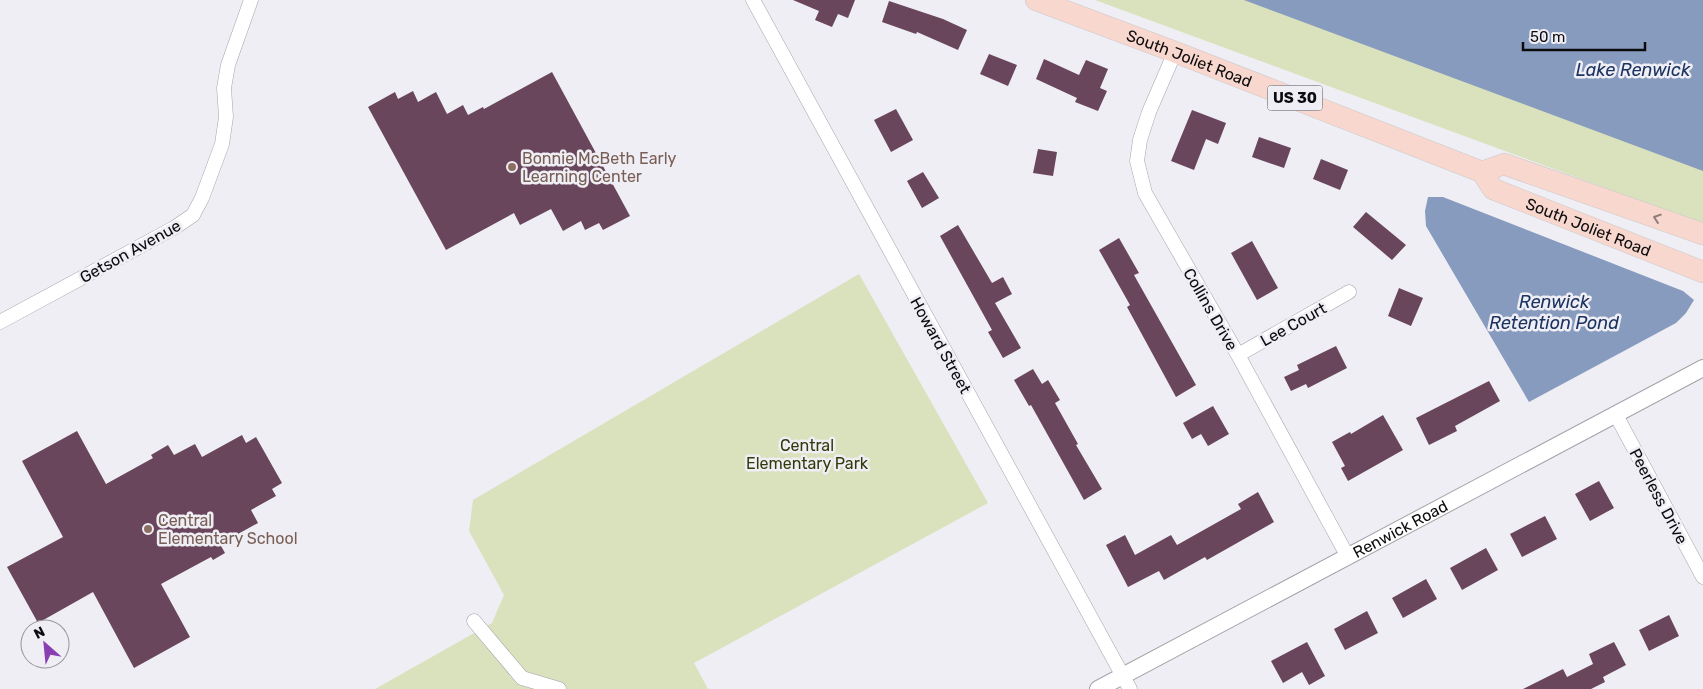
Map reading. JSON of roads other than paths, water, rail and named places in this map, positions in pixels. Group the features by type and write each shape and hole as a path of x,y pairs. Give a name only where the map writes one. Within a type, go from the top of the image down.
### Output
{"main road":[{"name":"South Joliet Road","path":"1036,0 1482,172 1493,189 1703,272"},
{"name":"South Joliet Road","path":"1482,172 1504,164 1703,234"}],"street":[{"name":"Getson Avenue","path":"0,322 174,228 193,215 202,198 222,144 226,116 224,88 228,65 251,0"},
{"name":"Howard Street","path":"753,0 1127,682"},
{"name":"Collins Drive","path":"1175,52 1149,112 1140,140 1137,161 1145,193 1238,355 1348,557"},
{"name":"Lee Court","path":"1238,355 1349,292"},
{"name":"Renwick Road","path":"1098,689 1127,682 1348,557 1703,368"},
{"name":"Peerless Drive","path":"1616,415 1703,577"},
{"path":"474,621 522,678 559,689"}],"water":[{"name":"Lake Renwick","path":"1244,0 1703,0 1703,171"},
{"name":"Renwick Retention Pond","path":"1428,197 1443,197 1683,291 1694,300 1686,313 1676,323 1529,402 1426,226 1425,211"}],"place":[{"name":"Bonnie McBeth Early Learning Center","path":"512,167"},
{"name":"Central Elementary School","path":"148,529"}],"park label":[{"name":"Central Elementary Park","path":"807,454"}]}
